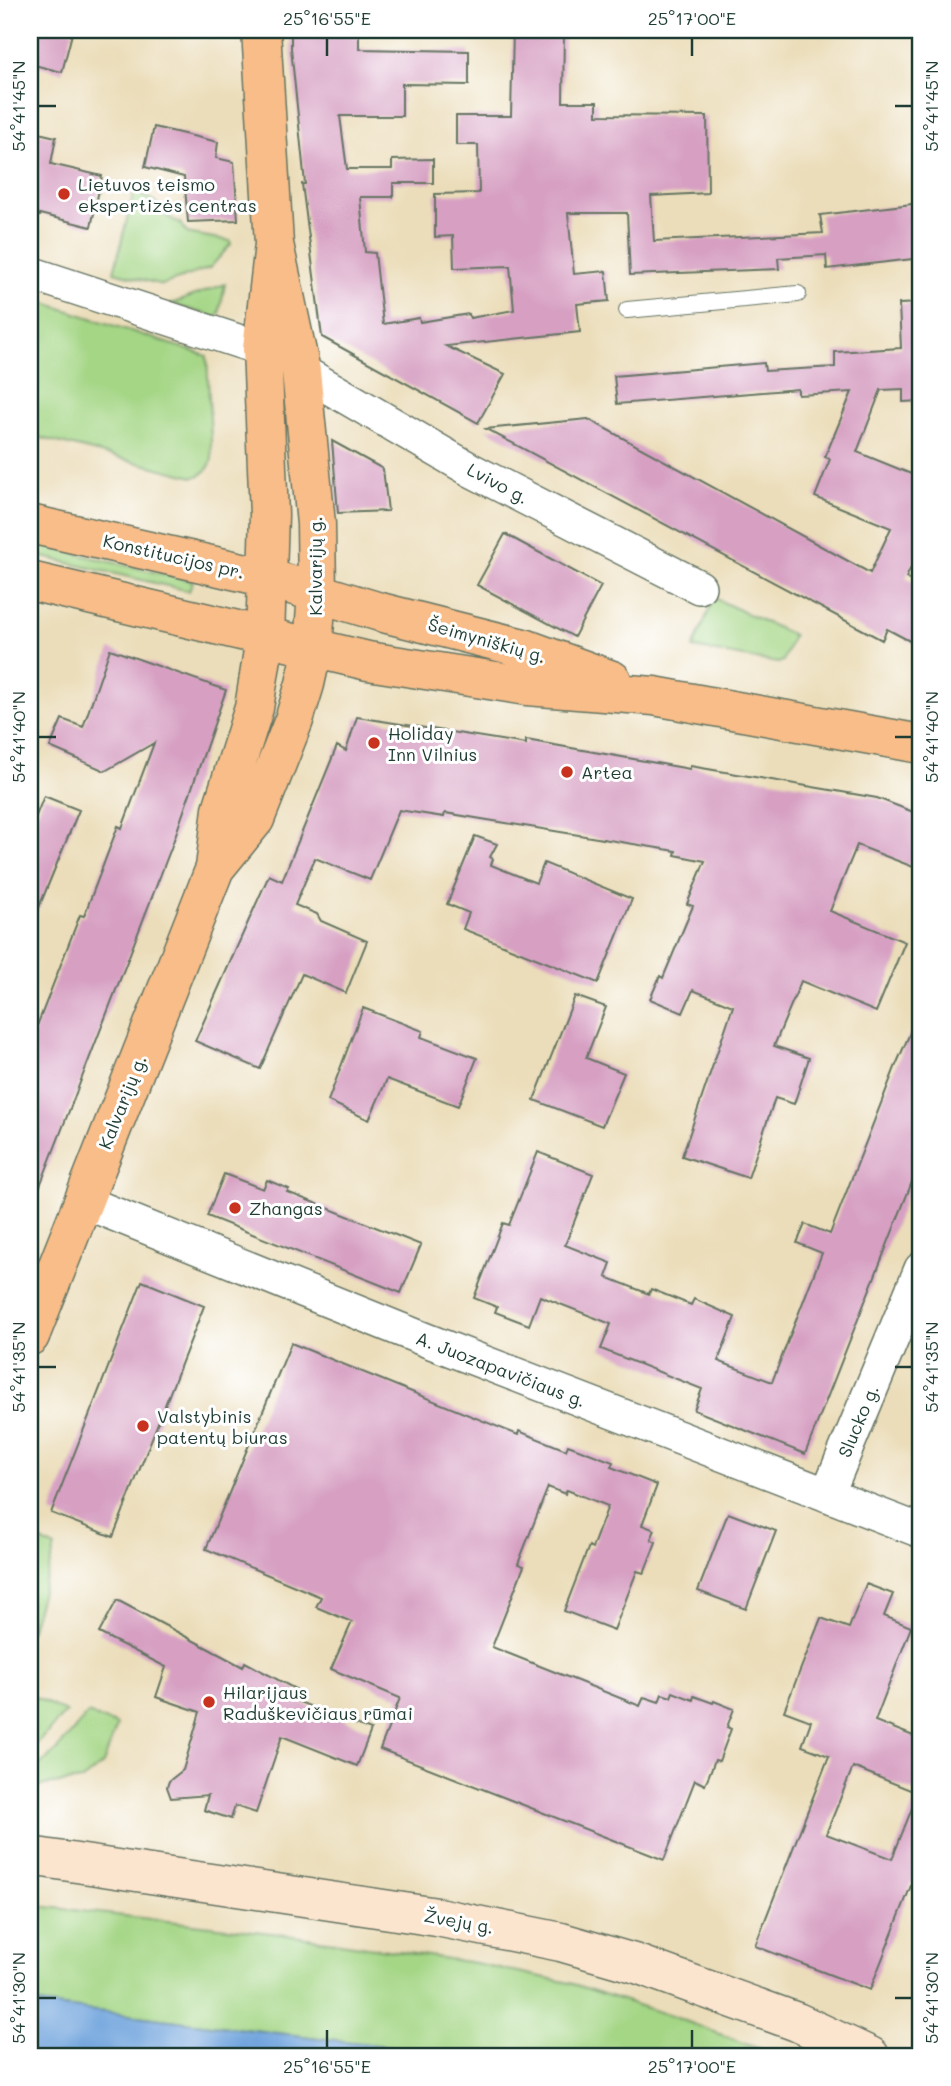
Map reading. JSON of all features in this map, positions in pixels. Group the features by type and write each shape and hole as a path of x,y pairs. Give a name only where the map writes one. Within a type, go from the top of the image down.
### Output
{"main road":[{"name":"Kalvarijų g.","path":"215,868 255,819 294,720 313,648 317,593 316,524 301,371 274,244 261,30"},
{"name":"Kalvarijų g.","path":"30,1336 215,868 222,809 254,708 265,638 268,578 269,515 262,349 274,244"},
{"name":"Konstitucijos pr.","path":"30,524 268,578 317,593"},
{"path":"30,581 313,648"},
{"name":"Šeimyniškių g.","path":"317,593 380,612 527,649 654,696"},
{"name":"Šeimyniškių g.","path":"313,648 369,661 527,686 654,696 921,744"}],"street":[{"path":"30,273 262,349"},
{"name":"Lvivo g.","path":"301,371 471,470 699,587"},
{"name":"A. Juozapavičiaus g.","path":"82,1201 426,1340 921,1531"},
{"name":"Slucko g.","path":"827,1495 921,1269"},
{"name":"Žvejų g.","path":"30,1856 437,1917 561,1942 637,1964 797,2022 870,2056"}],"lane":[{"path":"627,310 798,294"}],"green space":[{"path":"134,191 154,201 168,217 180,223 187,233 231,241 231,244 210,268 162,285 114,272"},
{"path":"225,284 219,315 216,317 171,304"},
{"path":"30,298 207,356 212,461 205,472 193,477 30,435"},
{"path":"30,543 193,581 189,591 30,554"},
{"path":"714,598 793,635 783,661 778,663 693,648"},
{"path":"36,1538 55,1548 30,1632 30,1566"},
{"path":"30,1695 66,1712 30,1751"},
{"path":"88,1714 117,1725 103,1764 82,1780 30,1787 30,1773 55,1752"},
{"path":"30,1905 280,1934 475,1963 570,1983 680,2019 778,2056 467,2056 30,2003"}],"water":[{"path":"30,2003 467,2056 30,2056"}],"building":[{"path":"30,30 73,30 62,72 30,64"},
{"path":"291,30 359,30 359,49 469,51 469,85 402,84 402,116 340,116 347,169 392,169 392,160 433,159 433,183 393,183 393,197 360,197 365,252 375,253 383,324 419,318 420,322 469,314 470,318 514,310 510,266 454,268 453,236 435,237 435,194 479,193 478,145 456,145 456,116 511,116 513,30 564,30 563,102 597,102 597,115 707,116 708,193 651,196 654,241 823,233 820,215 921,203 921,258 827,269 826,255 778,258 779,269 630,275 627,213 568,213 574,274 606,271 609,301 577,304 580,332 446,346 505,374 478,423 322,337 302,184 305,184"},
{"path":"154,127 218,142 216,158 234,162 238,220 188,222 184,177 145,167"},
{"name":"Lietuvos teismo ekspertizės centras","path":"30,131 56,137 51,164 102,176 91,227 40,214 30,215"},
{"path":"921,303 921,401 903,402 903,389 881,390 857,452 921,478 921,546 906,578 921,586 921,647 887,629 882,640 486,429 588,419 870,573 891,528 815,497 830,459 825,457 852,392 798,395 798,389 617,404 614,376 764,363 765,371 835,367 835,352 901,348 899,304"},
{"path":"332,441 383,469 388,511 338,513"},
{"path":"505,534 601,586 574,637 477,585"},
{"path":"110,649 226,690 171,848 31,1209 30,1044 80,915 84,916 118,826 122,828 154,743 105,771 50,747 62,719 83,727"},
{"path":"357,717 526,744 526,740 877,798 921,815 921,870 857,845 830,911 905,942 876,1012 801,981 774,1046 809,1058 794,1104 775,1098 748,1178 682,1156 733,1006 693,990 683,1013 650,999 660,976 663,978 693,906 687,904 705,861 675,855 676,851 445,813 444,817 399,810 370,880 315,858 295,905 317,914 321,921 367,941 346,993 302,974 260,1069 195,1041 269,875 282,881 337,746 346,751"},
{"path":"44,796 79,810 30,929 30,831"},
{"path":"475,836 497,844 490,857 493,859 491,865 536,883 544,863 632,899 598,983 463,929 469,913 447,904"},
{"path":"575,996 606,1007 586,1058 624,1073 602,1126 534,1100"},
{"path":"363,1008 423,1031 421,1037 477,1058 458,1106 387,1079 369,1120 328,1101"},
{"path":"921,1008 921,1159 805,1454 694,1410 702,1389 601,1349 611,1324 540,1296 529,1325 495,1312 497,1307 474,1298 503,1223 509,1225 538,1152 593,1174 565,1245 611,1263 606,1277 649,1294 651,1289 691,1305 694,1299 735,1317 718,1361 772,1382 822,1253 797,1243 805,1224 830,1234"},
{"path":"224,1174 263,1189 267,1180 289,1189 287,1192 421,1245 401,1293 207,1216"},
{"path":"142,1281 204,1306 113,1537 51,1513"},
{"path":"291,1343 518,1435 519,1431 566,1450 568,1445 613,1462 611,1467 657,1485 642,1525 655,1530 651,1539 656,1542 644,1573 637,1571 614,1630 564,1611 608,1506 567,1490 565,1494 548,1487 518,1564 524,1566 492,1647 640,1706 644,1697 659,1702 662,1694 671,1697 673,1692 693,1700 694,1696 713,1703 714,1701 734,1709 727,1727 731,1729 719,1761 715,1760 705,1785 695,1780 664,1860 380,1749 400,1698 331,1669 352,1622 316,1607 321,1597 206,1549"},
{"path":"728,1513 776,1531 746,1609 698,1591"},
{"path":"866,1584 893,1594 884,1616 911,1627 875,1721 921,1739 921,1860 870,1990 755,1946 829,1756 802,1746 811,1721 784,1711 821,1618 849,1628","holes":["853,1767 918,1793 892,1859 826,1834"]},
{"path":"117,1600 243,1667 245,1662 297,1690 294,1700 371,1730 357,1766 282,1736 256,1813 235,1806 231,1819 204,1810 208,1795 171,1798 167,1787 169,1781 183,1770 200,1712 156,1697 166,1667 99,1633"}],"place":[{"name":"Lietuvos teismo ekspertizės centras","path":"64,194"},
{"name":"Holiday Inn Vilnius","path":"374,743"},
{"name":"Artea","path":"567,772"},
{"name":"Zhangas","path":"235,1208"},
{"name":"Valstybinis patentų biuras","path":"143,1426"},
{"name":"Hilarijaus Raduškevičiaus rūmai","path":"209,1702"}]}
